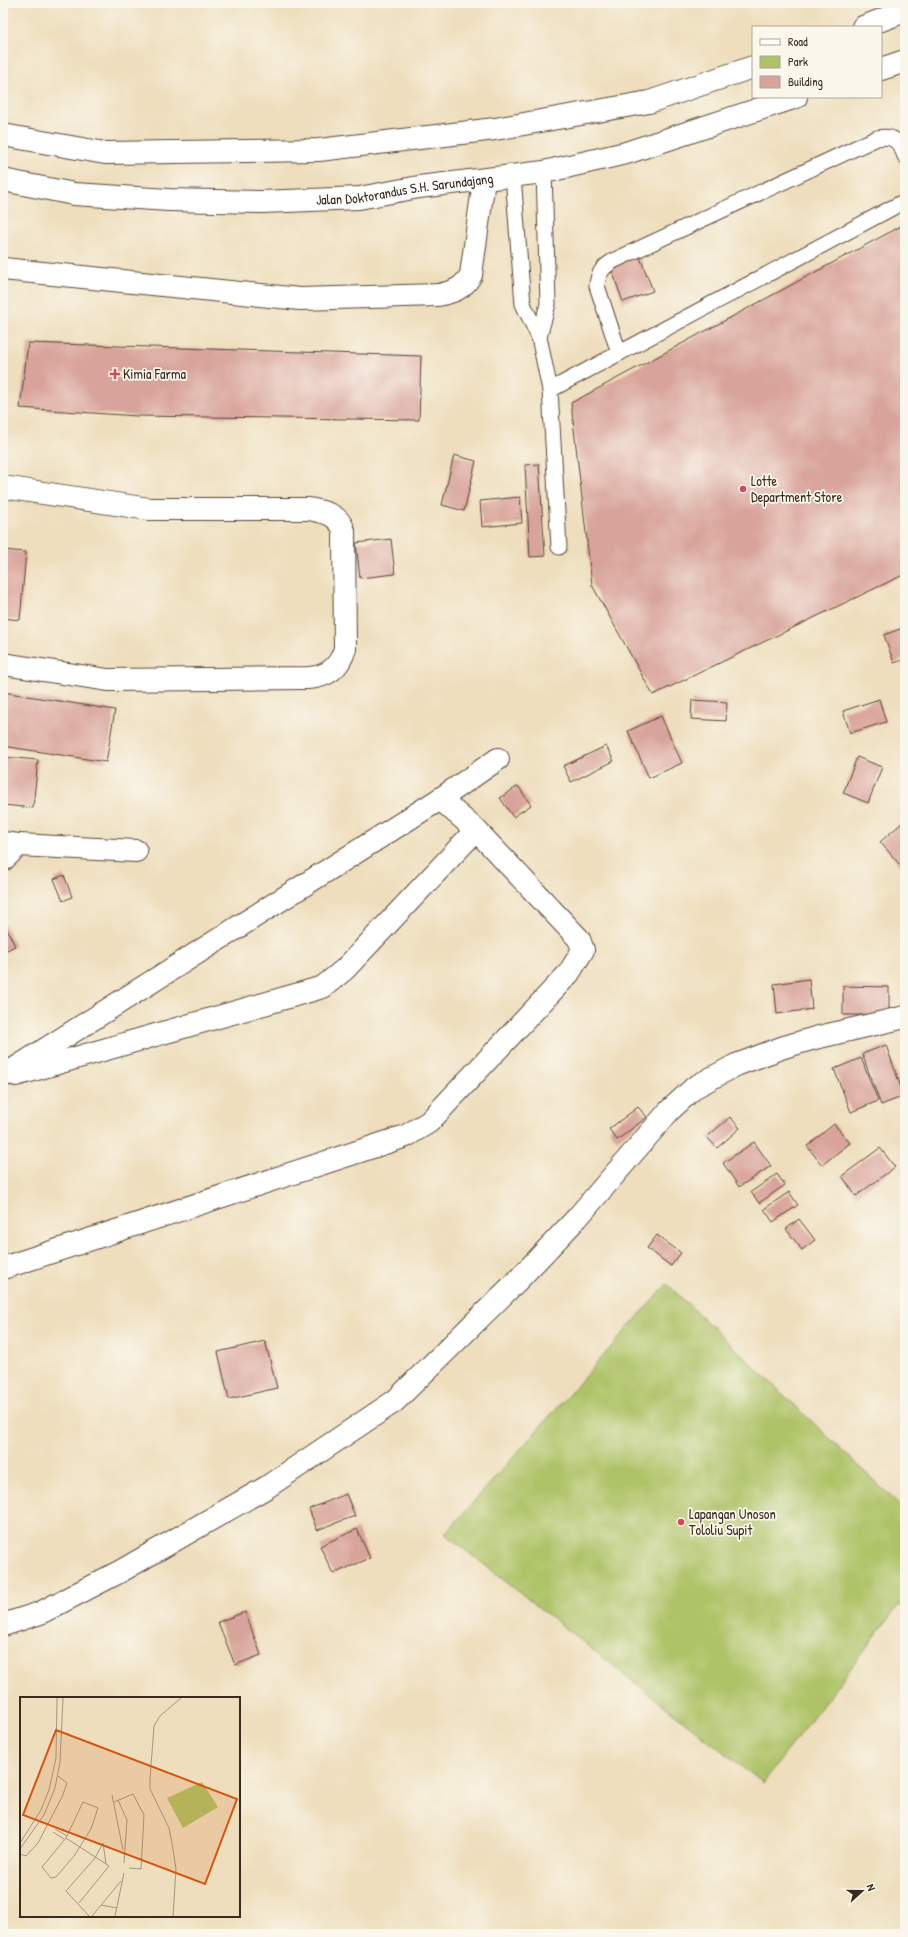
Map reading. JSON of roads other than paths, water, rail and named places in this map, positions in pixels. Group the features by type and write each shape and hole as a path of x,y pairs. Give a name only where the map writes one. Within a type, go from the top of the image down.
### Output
{"main road":[{"path":"866,26 905,11"},
{"path":"882,69 905,61"},
{"path":"3,135 105,153 319,150 495,129 649,102 752,67"},
{"name":"Jalan Doktorandus S.H. Sarundajang","path":"3,180 74,194 169,200 262,202 359,198 419,187 544,172 626,153 793,98"},
{"path":"3,269 300,299 438,295 454,292 466,285 471,275 484,180"},
{"path":"3,487 150,509 309,509 330,514 340,521 344,531 345,649 342,660 334,669 323,676 308,678 108,680 3,664"},
{"path":"3,1076 440,799 498,759"},
{"path":"3,1268 406,1136 429,1122 569,973 583,950 579,939 476,830 440,799"},
{"path":"3,1079 323,987 345,969 476,830"},
{"path":"3,860 11,844 136,851"},
{"path":"3,1625 40,1613 127,1568 267,1487 395,1401 457,1342 518,1280 577,1218 669,1111 695,1087 736,1065 784,1047 814,1038 905,1017"}],"lane":[{"path":"619,353 597,286 597,277 602,268 877,138 887,137 895,140 901,147 905,156"},
{"path":"539,337 548,304 544,172"},
{"path":"513,176 523,304 539,337 550,390 559,547"},
{"path":"550,390 905,201"}],"place":[{"name":"Kimia Farma","path":"115,374"},
{"name":"Lotte Department Store","path":"743,489"},
{"name":"Lapangan Unoson Tololiu Supit","path":"681,1522"}]}
